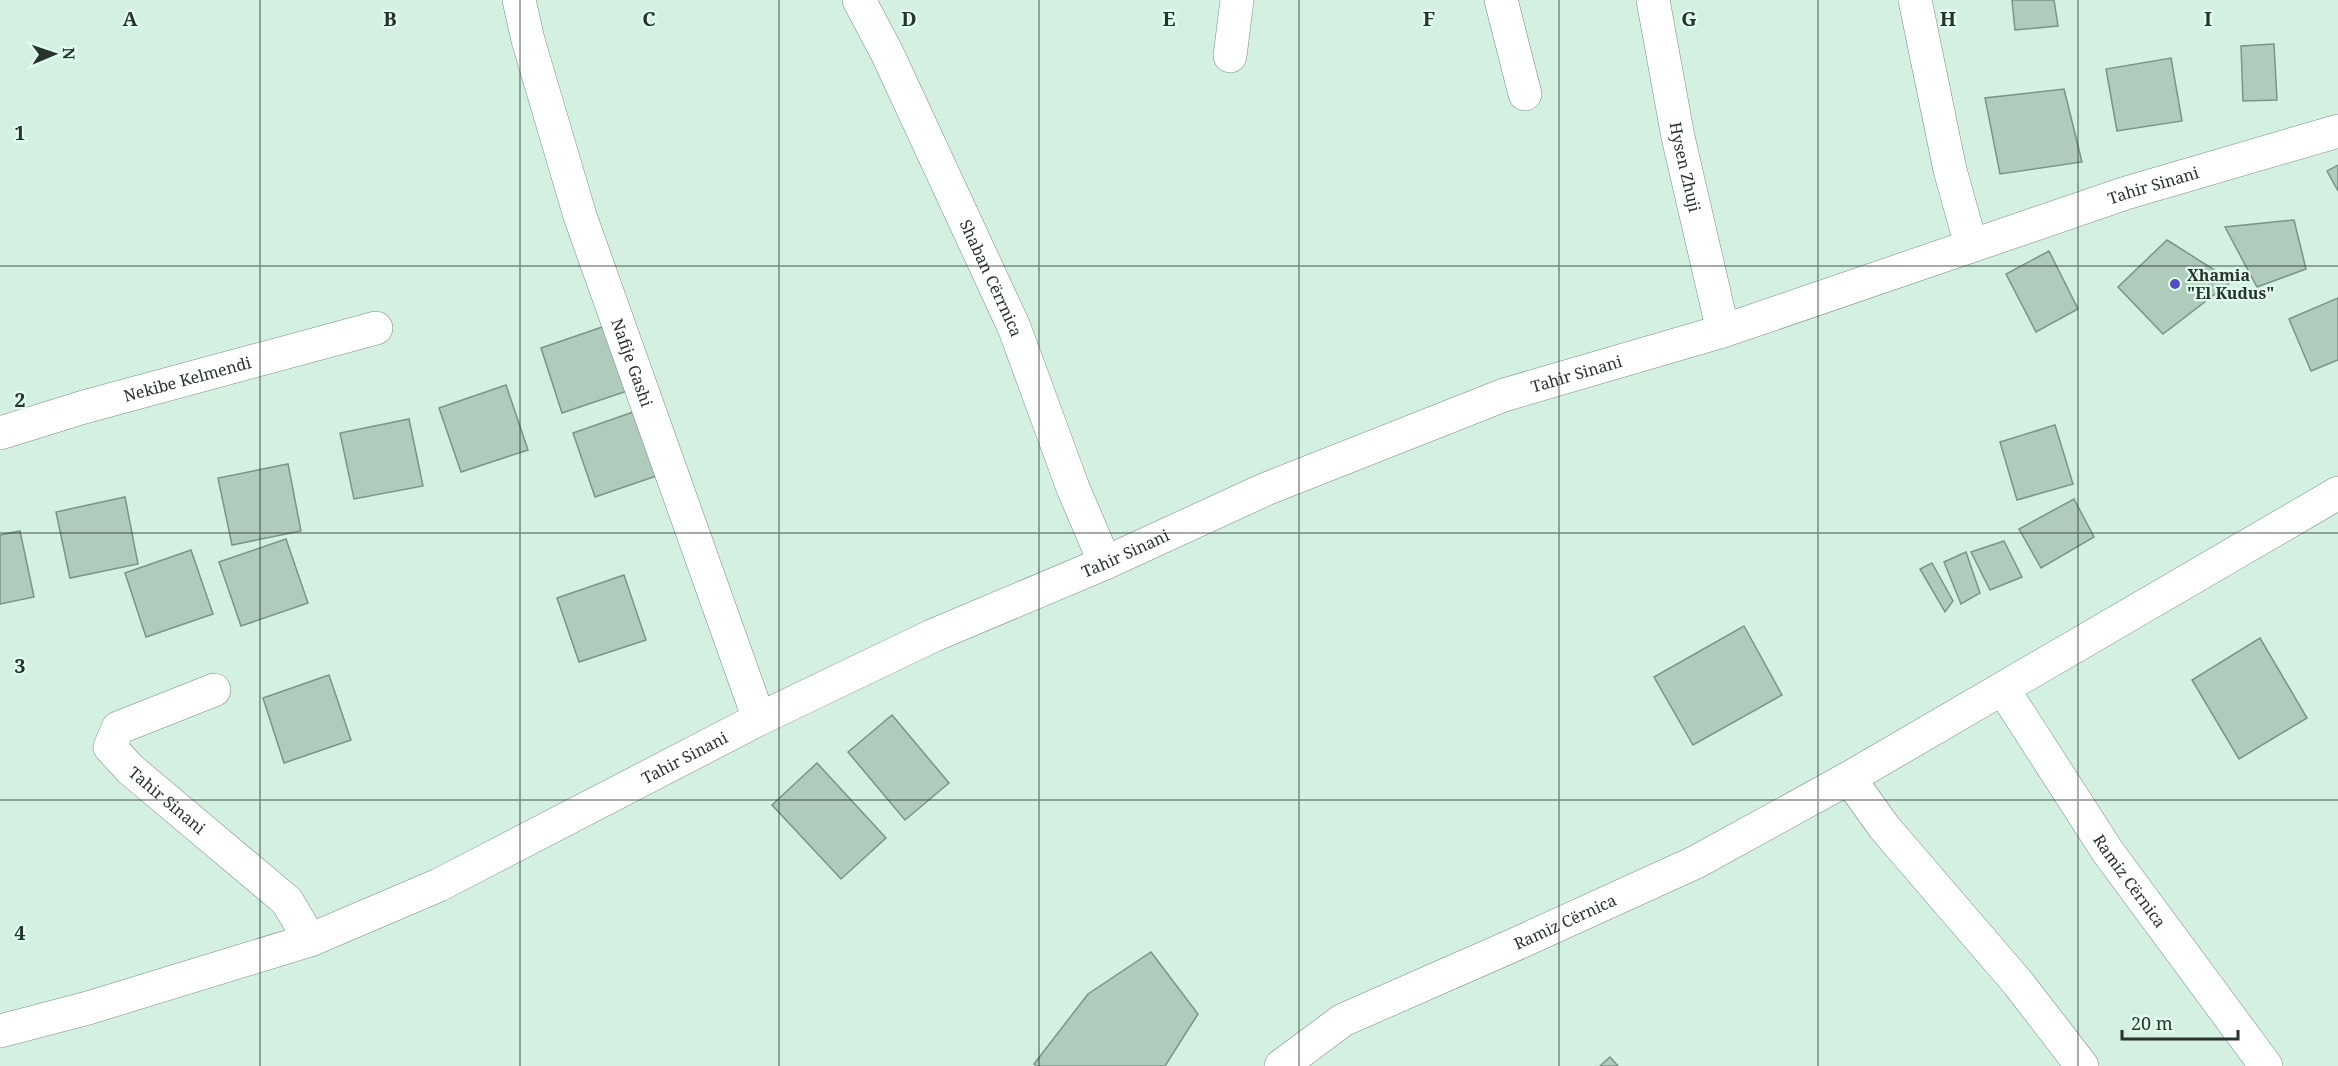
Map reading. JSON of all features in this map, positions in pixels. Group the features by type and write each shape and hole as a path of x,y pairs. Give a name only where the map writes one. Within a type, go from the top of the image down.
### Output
{"street":[{"name":"Nafije Gashi","path":"519,0 528,40 580,216 759,719"},
{"name":"Shaban Cërrnica","path":"859,0 887,53 1014,327 1073,488 1106,563"},
{"path":"1230,56 1237,0"},
{"path":"1502,0 1525,94"},
{"name":"Hysen Zhuji","path":"1653,0 1678,137 1723,331"},
{"path":"1915,0 1950,170 1971,245"},
{"name":"Tahir Sinani","path":"0,1031 88,1008 310,940 439,885 759,719 932,636 1106,563 1266,489 1504,396 1723,331 2126,194 2338,132"},
{"name":"Nekibe Kelmendi","path":"0,433 84,406 376,328"},
{"name":"Ramiz Cërnica","path":"1281,1066 1343,1020 1696,862 1849,778 2338,493"},
{"name":"Ramiz Cërnica","path":"2003,689 2108,852 2266,1066"},
{"name":"Tahir Sinani","path":"214,690 118,728 110,747 130,769 287,901 310,940"},
{"path":"1849,778 1884,827 2018,983 2082,1066"}],"building":[{"path":"2012,0 2054,0 2058,26 2015,30"},
{"path":"2274,44 2277,100 2243,101 2241,46"},
{"path":"2171,58 2182,121 2117,131 2106,69"},
{"path":"2064,89 2082,162 2000,174 1985,98"},
{"path":"2338,165 2338,191 2327,171"},
{"path":"2294,220 2306,269 2257,287 2225,227"},
{"name":"Xhamia \"El Kudus\"","path":"2167,240 2232,281 2163,334 2118,287"},
{"path":"2049,251 2078,309 2036,332 2006,274"},
{"path":"2338,298 2338,360 2311,371 2289,319"},
{"path":"608,325 630,390 562,413 541,348"},
{"path":"506,385 528,450 461,472 439,408"},
{"path":"639,410 662,474 595,497 573,433"},
{"path":"409,419 423,486 354,499 340,433"},
{"path":"2055,425 2073,484 2017,500 2000,442"},
{"path":"288,464 301,531 232,545 218,478"},
{"path":"125,497 138,564 70,578 56,512"},
{"path":"2074,499 2094,537 2041,568 2019,529"},
{"path":"20,531 34,597 0,604 0,535"},
{"path":"286,539 308,603 241,626 219,562"},
{"path":"2004,541 2022,577 1990,590 1971,552"},
{"path":"191,550 213,614 146,637 125,573"},
{"path":"1966,552 1980,593 1961,604 1944,562"},
{"path":"1932,563 1953,601 1945,612 1920,569"},
{"path":"624,575 646,640 579,662 557,598"},
{"path":"1744,626 1782,695 1693,745 1654,677"},
{"path":"2260,638 2307,718 2239,759 2192,680"},
{"path":"329,675 351,740 284,763 263,698"},
{"path":"892,715 949,783 905,820 848,752"},
{"path":"817,763 886,838 841,879 772,805"},
{"path":"1151,952 1198,1014 1165,1066 1036,1066 1034,1064 1088,994"},
{"path":"1610,1057 1618,1066 1600,1066"}],"place":[{"name":"Xhamia \"El Kudus\"","path":"2175,284"}]}
